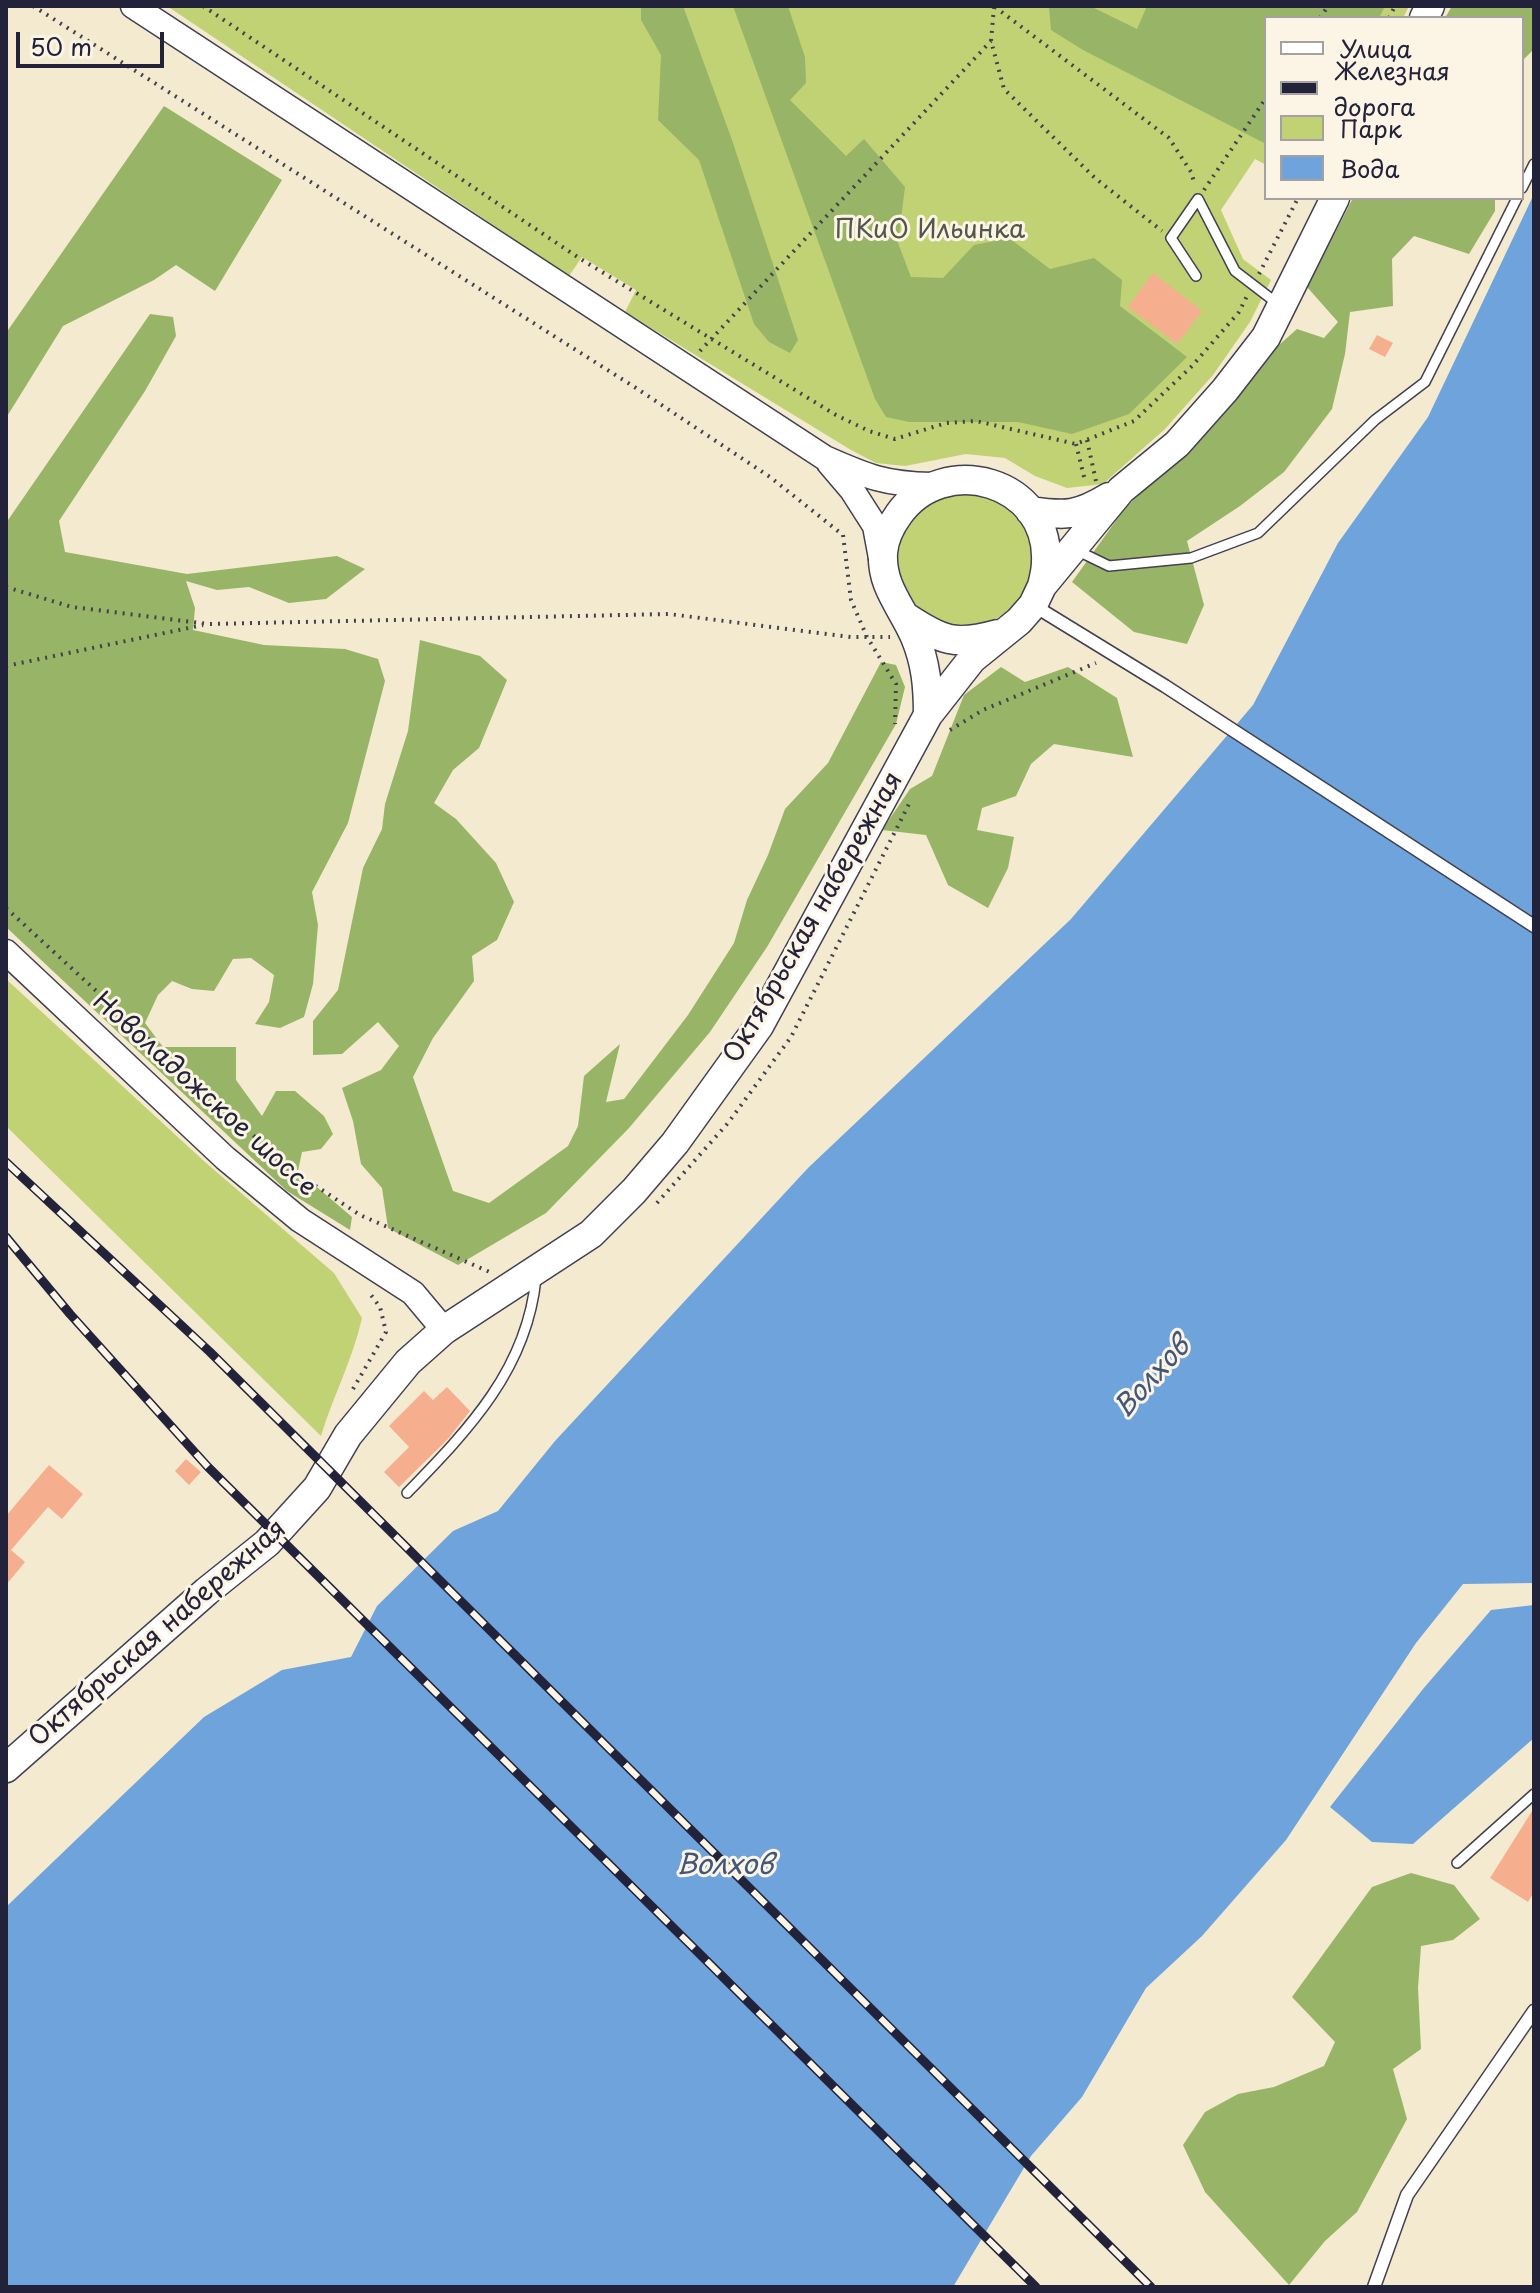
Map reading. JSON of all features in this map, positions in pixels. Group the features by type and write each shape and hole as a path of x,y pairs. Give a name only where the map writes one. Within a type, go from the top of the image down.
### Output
{"main road":[{"path":"133,6 825,458 868,477 896,485 932,485 959,479 986,481 1011,492 1030,511 1043,534 1047,560 1038,596"},
{"name":"Октябрьская набережная","path":"6,1768 207,1591 267,1543 317,1488 348,1435 408,1362 444,1330 591,1234 634,1191 675,1143 759,1026 939,722 972,659 1019,621 1073,549 1102,491 1177,444 1225,390 1266,337 1334,200"},
{"path":"825,458 852,490 875,526 886,581 893,601 911,627 924,661 939,722"},
{"path":"886,581 883,553 891,524 908,501 932,485"},
{"path":"1030,511 1060,515 1086,511 1102,491"},
{"path":"911,627 935,636 969,642 1002,633"},
{"name":"Новоладожское шоссе","path":"6,952 225,1158 300,1220 413,1293 444,1330"}],"street":[{"path":"1038,596 1115,655 1534,926"},
{"path":"1374,2287 1407,2195 1534,2011"}],"lane":[{"path":"1524,184 1534,164"},
{"path":"1196,276 1171,238 1198,199 1235,271 1281,306"},
{"path":"1073,549 1109,566 1191,558 1258,533 1375,420 1425,382 1516,200"},
{"path":"407,1493 467,1431 484,1408 526,1330 537,1271"},
{"path":"1457,1863 1534,1794"}],"path":[{"path":"33,6 636,388 770,477 843,535 851,600 867,637 896,684 896,724"},
{"path":"203,6 579,258 836,415 895,439 946,423 976,421 1076,444 1134,421 1201,355 1239,312 1297,200"},
{"path":"994,6 991,41 1004,89 1095,178 1171,238"},
{"path":"994,6 1169,138 1191,172 1198,199"},
{"path":"685,367 991,41"},
{"path":"1198,199 1264,101"},
{"path":"1087,440 1102,491"},
{"path":"1076,444 1102,491"},
{"path":"6,587 72,607 209,624 669,614 851,637 867,637 911,627"},
{"path":"6,666 209,624"},
{"path":"939,722 983,710 1115,655"},
{"path":"6,908 290,1169 360,1215 494,1274"},
{"path":"346,1399 386,1332 380,1307 359,1277 369,1262"}],"green space":[{"name":"ПКиО Ильинка","path":"167,6 1409,6 1404,16 1264,16 1264,164 1255,159 1221,210 1243,259 1271,280 1250,322 1213,375 1165,429 1103,484 1067,488 1035,476 1005,458 966,454 905,466 876,463 625,312 636,290 582,257 569,276"},
{"path":"641,6 683,6 732,140 798,340 790,353 769,342 754,324 699,160 658,120 661,55 641,20"},
{"path":"733,6 788,6 805,57 806,83 790,100 846,156 864,139 905,187 898,243 911,277 943,278 974,245 1009,238 1050,269 1094,258 1122,280 1120,306 1187,357 1129,414 1072,434 1018,422 909,422 886,417 875,399"},
{"path":"1090,6 1137,29 1147,6 1385,6 1380,16 1264,16 1264,143 1083,50 1051,30 1049,7"},
{"path":"1452,6 1534,6 1534,49 1524,59 1524,16 1446,16"},
{"path":"164,106 282,180 215,291 176,265 154,280 63,326 6,418 6,333"},
{"path":"1352,200 1495,200 1495,211 1469,254 1414,236 1392,259 1393,306 1350,312 1345,354 1332,409 1284,472 1187,541 1204,605 1187,644 1134,632 1072,582 1125,508 1206,432 1270,353 1297,329 1324,338 1338,322 1307,287"},
{"path":"150,314 173,317 176,336 145,391 59,521 65,552 187,574 337,556 365,569 326,599 289,603 249,587 217,590 186,581 195,608 193,630 264,645 345,649 378,659 385,681 348,823 312,892 318,925 313,984 304,1017 280,1028 255,1024 269,1002 274,975 251,958 233,959 214,991 192,989 172,981 158,995 145,1023 163,1047 236,1047 236,1080 262,1116 276,1091 295,1091 324,1116 333,1134 321,1149 302,1152 298,1171 352,1217 350,1230 287,1191 6,927 6,523"},
{"path":"965,492 991,497 1012,512 1027,533 1032,559 1027,585 1012,606 991,621 965,626 939,621 918,606 903,585 898,559 903,533 918,512 939,497"},
{"path":"420,640 480,656 507,680 479,748 453,770 434,803 456,819 496,863 514,902 497,940 472,956 474,981 433,1038 413,1077 453,1191 489,1203 568,1146 578,1126 584,1076 620,1044 606,1102 624,1099 688,1015 734,943 747,900 785,809 828,763 881,662 896,665 905,687 896,724 767,947 710,1032 629,1128 546,1213 458,1265 388,1228 382,1188 361,1164 353,1121 342,1088 381,1070 399,1046 378,1022 342,1054 313,1055 313,1021 338,990 363,868 382,829 385,804 408,731"},
{"path":"1001,667 1025,682 1068,667 1117,698 1133,757 1054,744 1031,764 1016,796 982,808 977,830 1014,837 1008,868 988,908 948,885 926,835 882,830 910,789 932,776 964,695"},
{"path":"6,979 205,1162 334,1273 362,1318 321,1436 6,1126"},
{"path":"1411,1873 1454,1885 1480,1919 1453,1940 1421,1946 1418,1988 1421,2049 1393,2069 1407,2119 1357,2212 1325,2241 1289,2285 1205,2192 1183,2145 1205,2112 1238,2094 1274,2087 1324,2066 1335,2042 1292,1997 1372,1887"}],"water":[{"name":"Волхов","path":"1534,194 1534,1583 1463,1584 1416,1643 1286,1840 1202,1936 1146,1988 1082,2097 1031,2156 953,2287 6,2287 6,1907 204,1717 282,1670 351,1657 377,1606 453,1531 498,1511 555,1441 808,1168 1071,919 1253,705 1338,543 1428,417"},
{"path":"1534,1605 1534,1738 1413,1844 1372,1842 1330,1807 1423,1689 1491,1610"}],"building":[{"path":"1153,273 1202,311 1177,344 1128,307"},
{"path":"1377,335 1393,343 1385,357 1369,349"},
{"path":"447,1387 470,1411 448,1439 399,1487 384,1472 409,1447 389,1426 424,1391 433,1400"},
{"path":"186,1459 201,1472 189,1485 175,1471"},
{"path":"49,1465 83,1494 62,1519 48,1507 11,1550 25,1562 6,1585 6,1516"},
{"path":"1534,1808 1534,1892 1528,1902 1490,1878"}],"railway":[{"path":"6,1162 210,1352 1151,2287"},
{"path":"6,1237 70,1314 208,1467 1036,2287"}]}
